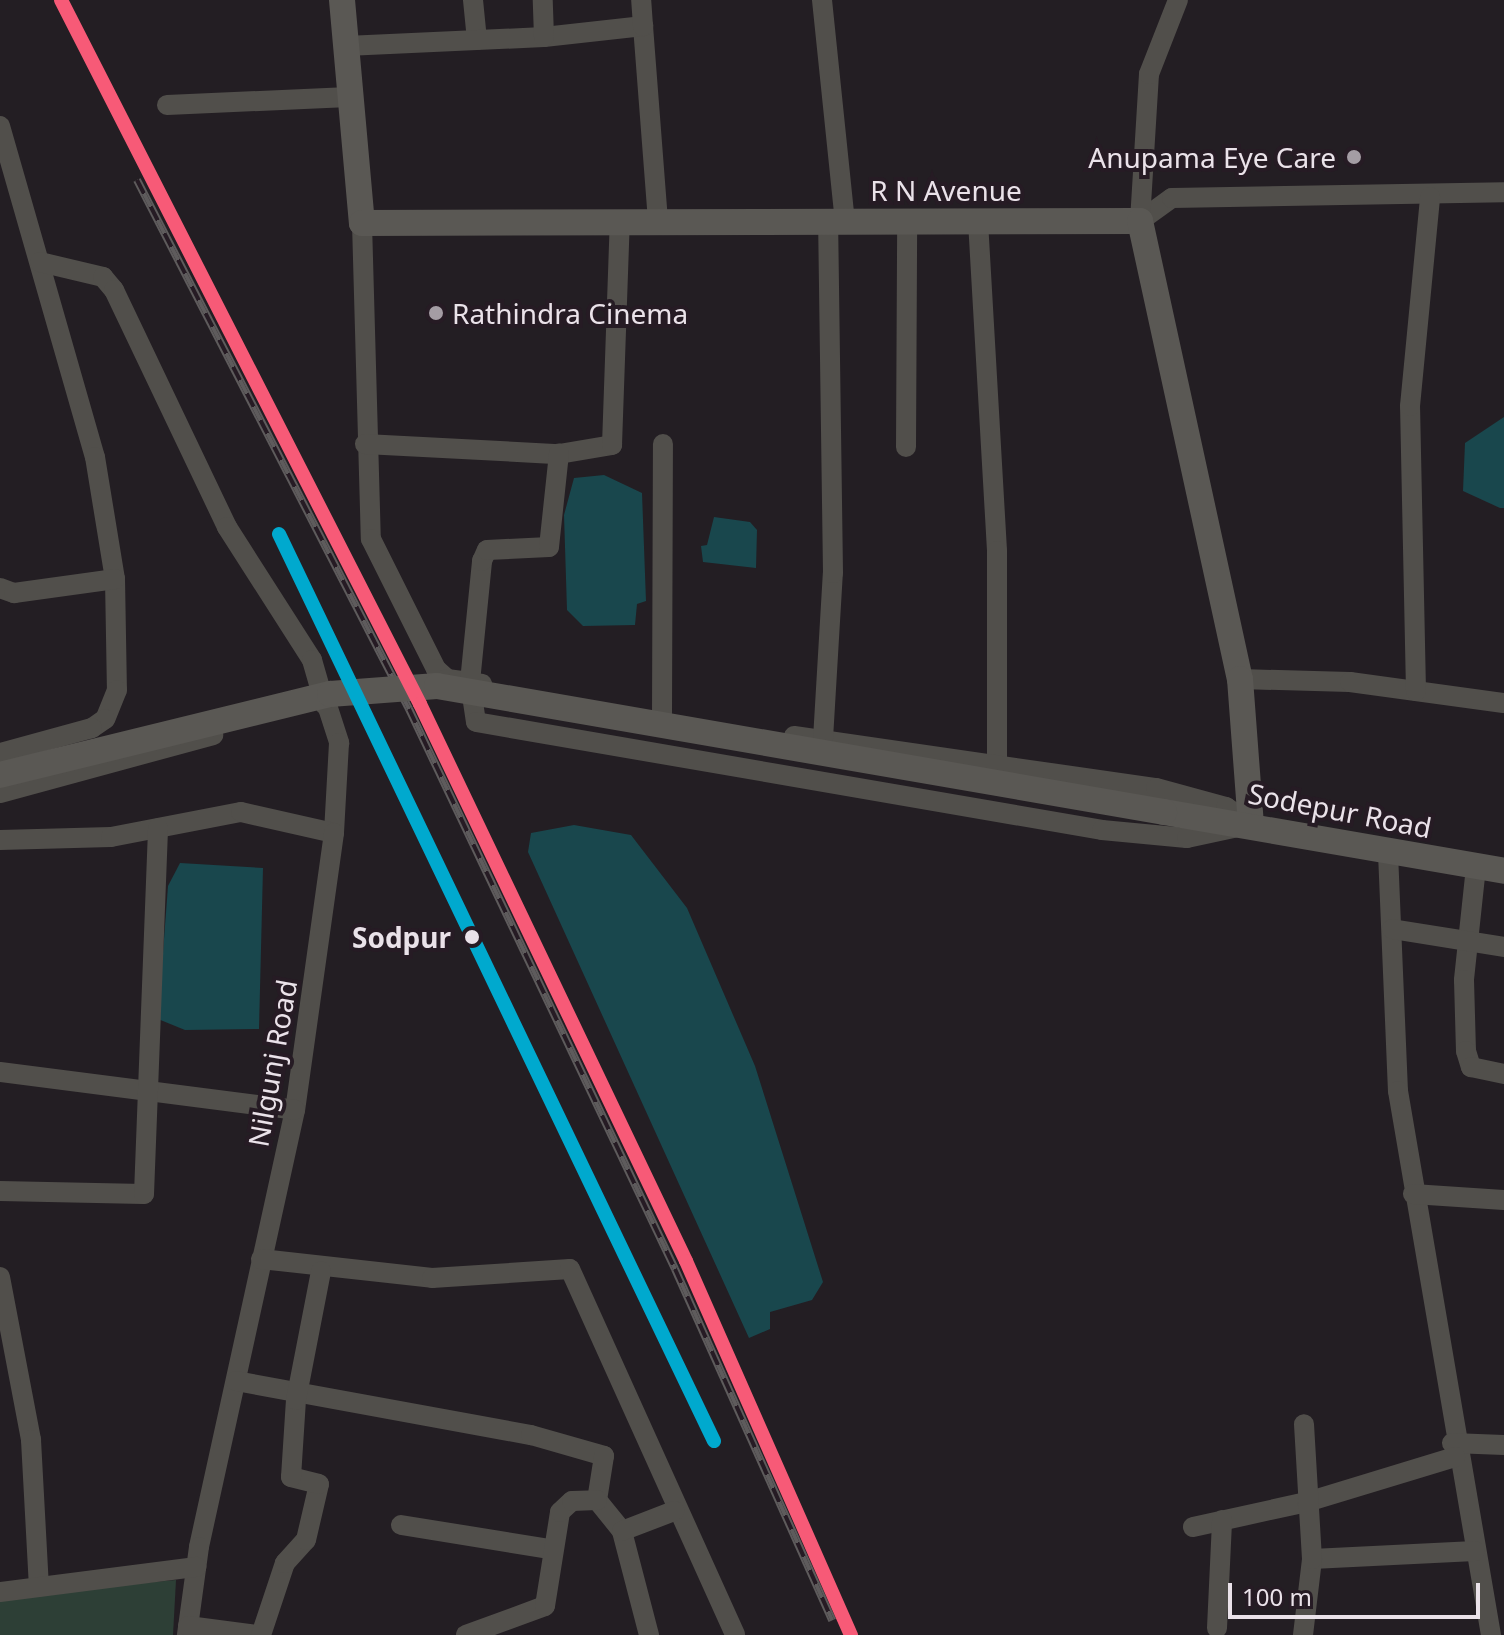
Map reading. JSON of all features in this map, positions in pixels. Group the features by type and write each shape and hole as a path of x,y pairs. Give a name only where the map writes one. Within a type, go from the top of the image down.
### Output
{"main road":[{"path":"342,0 362,223"},
{"path":"1140,221 1240,679 1251,824"},
{"name":"R N Avenue","path":"362,223 1140,221"},
{"name":"Sodepur Road","path":"0,775 330,694 437,686 1164,812 1251,824 1388,853 1504,871"}],"street":[{"path":"473,0 477,40"},
{"path":"543,0 544,37"},
{"path":"641,0 658,220"},
{"path":"822,0 836,222 833,573 823,739"},
{"path":"1140,221 1149,74 1170,2"},
{"path":"346,46 544,37 643,26"},
{"path":"167,105 349,97"},
{"path":"0,126 91,443 115,579 117,690 105,719 0,753"},
{"path":"1140,221 1172,198 1430,197 1504,192"},
{"path":"1416,691 1410,406 1430,197"},
{"path":"365,444 559,454 617,440 620,221"},
{"path":"978,221 997,551 997,767"},
{"path":"906,447 907,222"},
{"path":"362,223 365,444 371,539 436,669 447,679 997,767 1156,788 1226,807 1251,824"},
{"name":"Nilgunj Road","path":"40,262 103,277 114,290 227,527 312,660 339,743 334,833 295,1110 196,1567 187,1630"},
{"path":"662,715 663,444"},
{"path":"559,454 549,547 487,550 482,561 470,682 481,725 1102,830 1187,838 1251,824"},
{"path":"0,588 14,593 115,579"},
{"path":"1240,679 1416,691 1504,703"},
{"path":"0,793 327,705"},
{"path":"0,840 158,828 241,812 334,833"},
{"path":"0,1191 144,1194 158,828"},
{"path":"1388,853 1398,1091 1454,1450 1491,1635"},
{"path":"1476,867 1467,940 1466,1051 1471,1067 1504,1074"},
{"path":"1392,929 1504,947"},
{"path":"0,1072 295,1110"},
{"path":"1413,1194 1504,1200"},
{"path":"261,1259 321,1271 432,1278 570,1269 674,1511 735,1635"},
{"path":"187,1630 259,1635 285,1563 306,1540 319,1484 291,1477 321,1271"},
{"path":"0,1277 31,1440 39,1587"},
{"path":"236,1381 531,1435 604,1456 597,1500 622,1531 649,1635"},
{"path":"1303,1635 1312,1559 1304,1424"},
{"path":"1193,1527 1307,1502 1454,1450 1504,1445"},
{"path":"466,1635 545,1606 550,1549 565,1505 597,1500"},
{"path":"622,1531 674,1511"},
{"path":"1217,1628 1222,1520"},
{"path":"401,1525 550,1549"},
{"path":"1312,1559 1475,1551"},
{"path":"0,1592 196,1567"}],"green space":[{"path":"176,1580 173,1635 0,1635 0,1596"}],"water":[{"path":"1504,417 1504,508 1500,508 1463,491 1465,443"},
{"path":"604,475 642,493 646,601 637,604 635,625 583,626 567,610 564,515 574,478"},
{"path":"714,517 750,522 757,530 756,568 703,562 701,546 707,545"},
{"path":"574,825 631,835 687,908 755,1066 823,1282 812,1300 770,1312 770,1329 749,1338 528,852 531,833"},
{"path":"180,863 263,868 259,1029 185,1030 158,1019 168,886"}],"railway":[{"path":"61,0 420,704 686,1261 851,1635"},
{"path":"137,180 409,709 675,1269 832,1620"}],"transit line":[{"path":"61,0 420,704 686,1261 851,1635"},
{"path":"279,534 714,1441"}],"place":[{"name":"Anupama Eye Care","path":"1354,157"},
{"name":"Rathindra Cinema","path":"436,313"},
{"name":"Sodpur","path":"472,937"}]}
